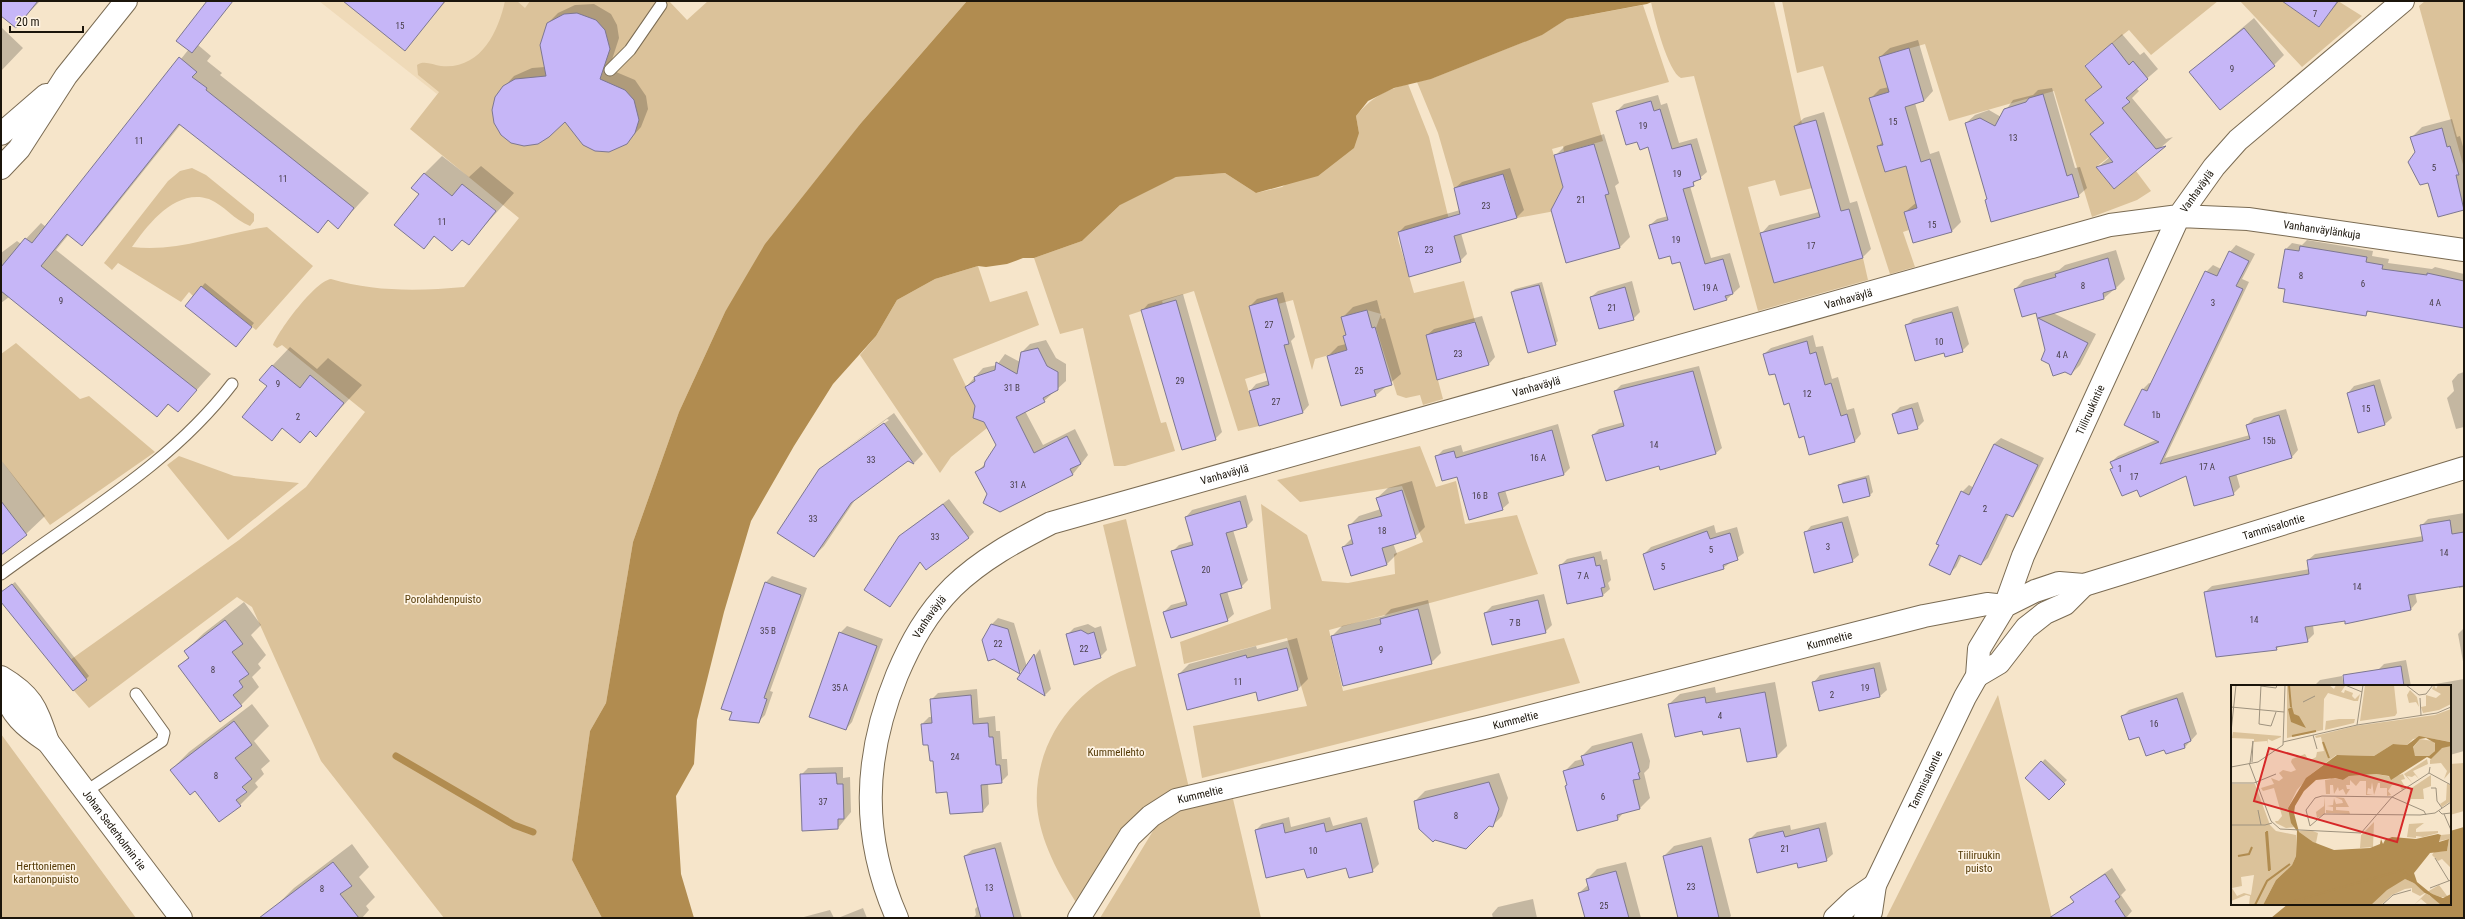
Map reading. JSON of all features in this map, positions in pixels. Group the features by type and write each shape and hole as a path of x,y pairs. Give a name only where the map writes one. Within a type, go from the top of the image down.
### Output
{"street":[{"path":"1,168 19,150 66,76 126,1"},
{"name":"Vanhaväylä","path":"897,918 878,869 870,812 870,785 879,726 888,696 916,632 953,587 999,550 1051,522 2110,225 2180,216 2214,167 2238,140 2403,1"},
{"path":"1,134 66,76"},
{"name":"Vanhanväylänkuja","path":"2180,216 2248,219 2464,250"},
{"name":"Tiiliruukintie","path":"2005,606 2023,556 2180,216"},
{"name":"Tammisalontie","path":"1865,918 1871,912 1875,885 1964,698 1977,676 1979,649 2005,606 2035,591 2059,583 2084,585 2464,468"},
{"name":"Tammisalontie","path":"1977,676 1999,663 2026,628 2045,613 2065,604 2084,585"},
{"name":"Kummeltie","path":"1079,918 1130,836 1151,816 1176,800 1480,729 1924,616 1987,604 2005,606"},
{"path":"2005,606 2026,628"},
{"name":"Johan Sederholmin tie","path":"1,677 22,690 38,712 48,742"},
{"name":"Johan Sederholmin tie","path":"1,686 6,700 22,724 48,742 181,918"},
{"name":"Tammisalontie","path":"1835,918 1855,899 1875,885"}],"lane":[{"path":"610,70 630,50 661,5"},
{"path":"1,574 141,474 172,448 210,412 232,384"},
{"path":"86,792 162,741 164,733 136,694"}],"shaded area":[{"path":"319,1 530,1 519,22 437,94"},
{"path":"967,1 1654,1 1647,4 1567,19 1542,35 1431,79 1394,88 1368,101 1356,116 1359,133 1354,148 1318,176 1256,193 1225,173 1176,177 1120,205 1082,241 1034,258 1023,258 1007,264 986,267 978,266 935,279 897,300 876,336 833,384 794,446 751,521 724,612 697,720 694,764 676,796 681,874 694,918 602,918 572,860 590,731 606,703 633,542 679,412 725,312 765,244 861,123"},
{"path":"2464,827 2464,918 2271,918 2287,905 2451,905 2451,831"}],"green space":[{"name":"Porolahdenpuisto","path":"505,1 517,1 525,8 530,1 669,1 687,20 708,1 967,1 861,123 725,312 679,412 633,542 606,703 590,731 572,860 602,918 444,918 321,761 252,607 237,597 89,708 56,670 239,540 306,487 365,412 282,345 277,348 273,345 282,329 298,307 316,288 331,279 380,288 414,290 464,287 519,218 410,129 439,92 418,75 417,65 426,63 441,66 455,66 477,56 492,37 498,25"},
{"path":"1774,1 1802,124 1794,126 1812,188 1780,196 1775,180 1748,187 1774,283 1863,258 1868,280 1758,311 1694,76 1681,78 1676,74 1671,66 1655,19 1651,2"},
{"path":"1782,1 2218,1 2151,55 2129,30 2085,65 2102,87 2085,100 2104,123 2090,134 2109,157 2096,167 2114,189 2136,171 2151,191 2137,200 2092,217 2054,91 1949,121 1925,44 1879,57 1889,92 1870,98 1883,145 1877,146 1885,172 1906,166 1917,208 1904,212 1909,230 1903,232 1915,267 1890,274 1823,66 1797,73"},
{"path":"2240,1 2282,1 2319,27 2338,1 2362,16 2302,67"},
{"path":"2425,1 2464,1 2464,168 2419,6"},
{"path":"1643,5 1669,82 1592,103 1603,141 1564,152 1563,146 1552,149 1565,193 1559,194 1554,205 1555,211 1517,218 1506,180 1469,184 1454,188 1438,133 1417,82 1433,78 1541,35 1567,19"},
{"path":"1408,84 1429,137 1450,224 1413,228 1398,232 1398,239 1414,293 1464,281 1475,321 1461,326 1462,330 1426,335 1443,399 1423,405 1420,395 1406,398 1397,395 1376,328 1381,314 1367,310 1342,317 1346,335 1343,336 1347,350 1315,359 1312,370 1293,300 1278,304 1276,299 1249,306 1261,351 1274,370 1245,379 1259,426 1238,431 1194,291 1162,301 1163,304 1129,315 1161,423 1166,422 1175,451 1125,466 1114,466 1083,328 1060,334 1034,258 1082,241 1120,205 1110,196 1176,177 1225,173 1256,193 1282,187 1359,133 1356,116 1367,104 1385,92"},
{"path":"192,168 206,175 254,214 254,221 250,226 209,199 197,197 185,199 174,203 164,210 146,228 132,247 149,248 183,245 267,227 313,266 256,330 201,286 193,296 189,292 181,302 118,263 112,270 104,263 168,181 180,171"},
{"path":"978,266 990,302 1027,291 1039,325 953,359 977,409 976,419 983,420 987,428 951,457 940,473 860,355 876,336 897,300 935,279"},
{"path":"16,343 80,399 89,396 155,452 50,525 1,460 1,354"},
{"path":"1420,446 1436,487 1456,481 1465,524 1517,515 1538,574 1329,630 1343,691 1564,638 1580,683 1202,778 1193,726 1307,706 1287,638 1184,664 1180,642 1271,609 1261,504 1307,535 1322,581 1348,583 1395,574 1394,554 1423,542 1402,486 1300,502 1277,480"},
{"path":"179,456 234,476 299,483 228,540 167,465"},
{"name":"Kummellehto","path":"1126,519 1189,788 1077,904 1057,869 1046,845 1037,806 1038,783 1042,760 1051,738 1062,719 1077,701 1095,686 1114,674 1136,666 1103,525"},
{"name":"Tiiliruukin puisto","path":"1998,695 2052,918 1886,918"},
{"name":"Herttoniemen kartanonpuisto","path":"1,734 136,918 1,918"},
{"path":"2464,763 2464,811 2451,815 2451,764"},
{"path":"1233,799 1261,918 1100,918 1156,826 1183,809"}],"building":[{"path":"1,1 38,1 16,28 1,16"},
{"path":"207,1 233,1 192,53 176,41"},
{"path":"343,1 445,1 405,51"},
{"path":"2282,1 2338,1 2319,27"},
{"path":"577,13 596,20 605,30 610,49 600,79 625,90 634,100 639,120 635,133 627,144 609,152 595,151 583,145 565,122 549,137 538,144 524,146 511,143 501,135 494,123 492,110 495,97 503,86 515,79 546,76 540,45 547,23 564,14"},
{"path":"2244,28 2275,66 2220,110 2189,72"},
{"path":"2112,43 2129,65 2133,61 2148,79 2126,98 2130,102 2122,108 2156,149 2166,146 2114,189 2096,167 2113,162 2090,134 2104,123 2085,100 2102,87 2085,66"},
{"path":"1909,48 1924,101 1905,107 1921,162 1930,159 1952,232 1913,243 1904,212 1917,208 1906,166 1885,172 1877,146 1883,145 1869,98 1889,92 1879,57"},
{"path":"179,57 197,72 192,77 207,88 206,90 354,208 338,229 328,220 318,233 179,124 82,246 67,234 41,266 197,390 178,412 168,404 157,417 1,291 1,267 25,238 32,243"},
{"path":"2043,94 2067,176 2072,174 2079,197 1991,222 1985,200 1987,199 1965,123 1980,118 1995,126 2004,109 2026,102 2029,98"},
{"path":"1651,101 1654,111 1660,109 1672,149 1691,144 1701,179 1693,182 1694,186 1683,189 1705,264 1723,259 1733,294 1725,296 1727,300 1694,310 1680,262 1672,264 1670,256 1659,259 1649,225 1668,220 1648,147 1640,150 1637,142 1626,145 1616,111"},
{"path":"1816,120 1841,211 1849,209 1863,258 1774,283 1760,233 1820,217 1794,126"},
{"path":"2442,128 2447,147 2450,146 2459,175 2456,175 2464,210 2438,217 2428,183 2420,185 2408,162 2415,152 2410,137"},
{"path":"1594,144 1609,194 1605,195 1620,248 1566,263 1551,210 1563,187 1554,155"},
{"path":"424,173 452,196 462,184 496,211 469,245 462,240 452,251 434,236 424,249 394,225 419,194 411,188"},
{"path":"1503,174 1517,218 1454,236 1461,262 1409,277 1398,232 1460,214 1454,188"},
{"path":"2300,246 2367,257 2366,262 2383,265 2382,269 2427,275 2427,273 2464,281 2464,328 2367,311 2366,316 2283,302 2285,289 2278,288 2285,249 2299,251"},
{"path":"2229,251 2249,261 2236,286 2243,289 2160,464 2250,439 2246,425 2279,415 2292,458 2229,477 2234,495 2194,506 2186,476 2140,497 2137,490 2122,496 2110,469 2113,468 2110,462 2159,442 2124,425 2142,389 2147,391 2205,271 2217,276"},
{"path":"2108,258 2116,289 2103,293 2104,299 2038,318 2088,343 2071,375 2065,372 2053,376 2049,364 2041,360 2045,350 2036,313 2022,317 2014,289 2056,277 2055,274"},
{"path":"1539,285 1556,345 1528,353 1511,292"},
{"path":"201,286 252,327 236,347 185,306"},
{"path":"1625,287 1634,320 1599,329 1590,297"},
{"path":"1277,298 1289,344 1284,345 1303,413 1259,426 1249,391 1269,385 1249,306"},
{"path":"1176,300 1216,440 1182,450 1141,310"},
{"path":"1367,310 1372,328 1375,327 1392,385 1374,390 1376,396 1341,406 1327,356 1347,350 1343,336 1346,335 1341,317"},
{"path":"1952,312 1963,352 1945,357 1944,353 1915,361 1905,325"},
{"path":"1475,322 1489,365 1437,380 1426,335"},
{"path":"1807,341 1810,354 1816,352 1825,385 1831,383 1841,416 1847,414 1855,442 1809,455 1804,436 1799,438 1789,403 1784,405 1775,374 1769,375 1763,354"},
{"path":"1038,348 1047,366 1058,372 1058,390 1043,398 1045,402 1016,417 1034,453 1067,436 1081,464 1070,469 1073,475 1000,512 983,503 987,494 975,472 984,467 985,462 996,445 984,422 973,418 975,406 965,387 975,381 974,377 995,370 996,362 1017,374 1021,352"},
{"path":"272,365 300,388 310,375 344,403 316,437 310,431 300,443 282,428 272,441 242,417 267,386 259,380"},
{"path":"1693,371 1716,454 1660,470 1659,466 1606,481 1592,435 1624,426 1614,391"},
{"path":"2374,385 2385,425 2358,433 2347,393"},
{"path":"1912,408 1918,429 1898,434 1892,414"},
{"path":"884,423 914,464 908,461 851,503 814,557 777,533 819,469"},
{"path":"1552,430 1564,475 1498,493 1503,510 1469,520 1457,477 1442,481 1435,456 1454,451 1456,458"},
{"path":"1994,444 2038,465 2013,517 2006,514 1981,565 1959,555 1950,575 1929,565 1939,545 1936,544 1961,491 1969,495"},
{"path":"1866,478 1870,496 1843,503 1838,485"},
{"path":"1402,490 1416,538 1382,548 1387,565 1351,576 1342,547 1353,544 1348,525 1382,516 1376,498"},
{"path":"1,501 27,535 1,555"},
{"path":"1240,501 1247,527 1226,533 1242,588 1220,594 1228,621 1171,638 1163,612 1187,605 1171,551 1193,545 1185,517"},
{"path":"943,504 969,538 926,570 920,562 890,607 864,590 899,536"},
{"path":"2450,520 2452,534 2464,532 2464,586 2408,595 2411,610 2345,624 2345,621 2305,627 2308,642 2276,647 2277,650 2216,657 2204,592 2309,574 2307,560 2423,541 2420,525"},
{"path":"1842,522 1853,562 1814,573 1804,532"},
{"path":"1707,531 1710,539 1730,533 1738,560 1723,565 1724,569 1654,590 1643,554"},
{"path":"1594,557 1596,566 1600,565 1605,587 1601,588 1603,596 1567,604 1559,565"},
{"path":"765,582 801,595 764,698 767,699 759,723 729,720 732,712 721,709"},
{"path":"12,584 87,680 73,691 1,602 1,592"},
{"path":"1538,600 1546,633 1492,645 1484,613"},
{"path":"1418,609 1432,664 1343,686 1331,636 1381,624 1380,619"},
{"path":"225,620 243,644 232,652 249,674 239,681 243,687 233,695 242,706 220,722 178,666 189,658 184,651"},
{"path":"991,624 1008,629 1020,674 994,659 988,661 982,640"},
{"path":"1081,630 1088,634 1094,632 1101,658 1074,665 1066,634"},
{"path":"839,632 877,646 846,730 809,717"},
{"path":"1287,648 1298,690 1258,701 1256,692 1187,710 1178,674 1246,655 1247,658"},
{"path":"1034,654 1045,696 1017,679"},
{"path":"2401,666 2404,685 2344,685 2343,675"},
{"path":"1874,668 1880,697 1819,711 1812,682"},
{"path":"1765,692 1777,757 1747,762 1740,728 1703,735 1702,731 1675,737 1668,704 1705,697 1706,703"},
{"path":"971,695 973,724 988,723 989,737 993,737 996,765 1000,765 1002,783 981,785 983,812 950,814 947,792 936,793 933,761 930,761 928,745 923,745 921,724 932,723 930,699"},
{"path":"2177,698 2191,741 2184,744 2185,748 2166,754 2164,750 2146,756 2139,737 2129,740 2121,716"},
{"path":"234,721 252,745 235,758 252,779 242,787 247,792 236,800 241,806 219,822 195,791 190,795 170,770"},
{"path":"1632,742 1640,772 1638,773 1640,779 1633,780 1640,809 1617,815 1618,820 1577,831 1565,786 1567,785 1563,771 1584,765 1581,756"},
{"path":"2041,761 2065,784 2049,800 2025,778"},
{"path":"836,773 837,784 843,784 844,819 838,819 838,829 802,831 800,774"},
{"path":"1489,782 1499,809 1493,827 1489,826 1466,849 1435,840 1433,842 1419,829 1414,801"},
{"path":"1283,823 1285,833 1324,823 1326,832 1361,823 1373,872 1349,878 1346,868 1307,878 1304,869 1266,878 1255,830"},
{"path":"1819,828 1827,861 1798,868 1797,863 1757,873 1749,839 1783,831 1785,837"},
{"path":"1702,846 1719,918 1678,918 1663,856"},
{"path":"995,848 1014,918 981,918 964,856"},
{"path":"333,862 352,886 340,894 359,918 259,918"},
{"path":"1616,871 1629,918 1585,918 1578,893 1589,890 1586,879"},
{"path":"2105,874 2120,897 2115,901 2126,918 2049,918 2074,902 2070,897"}],"waterway":[{"path":"396,756 514,825 533,832"}]}
